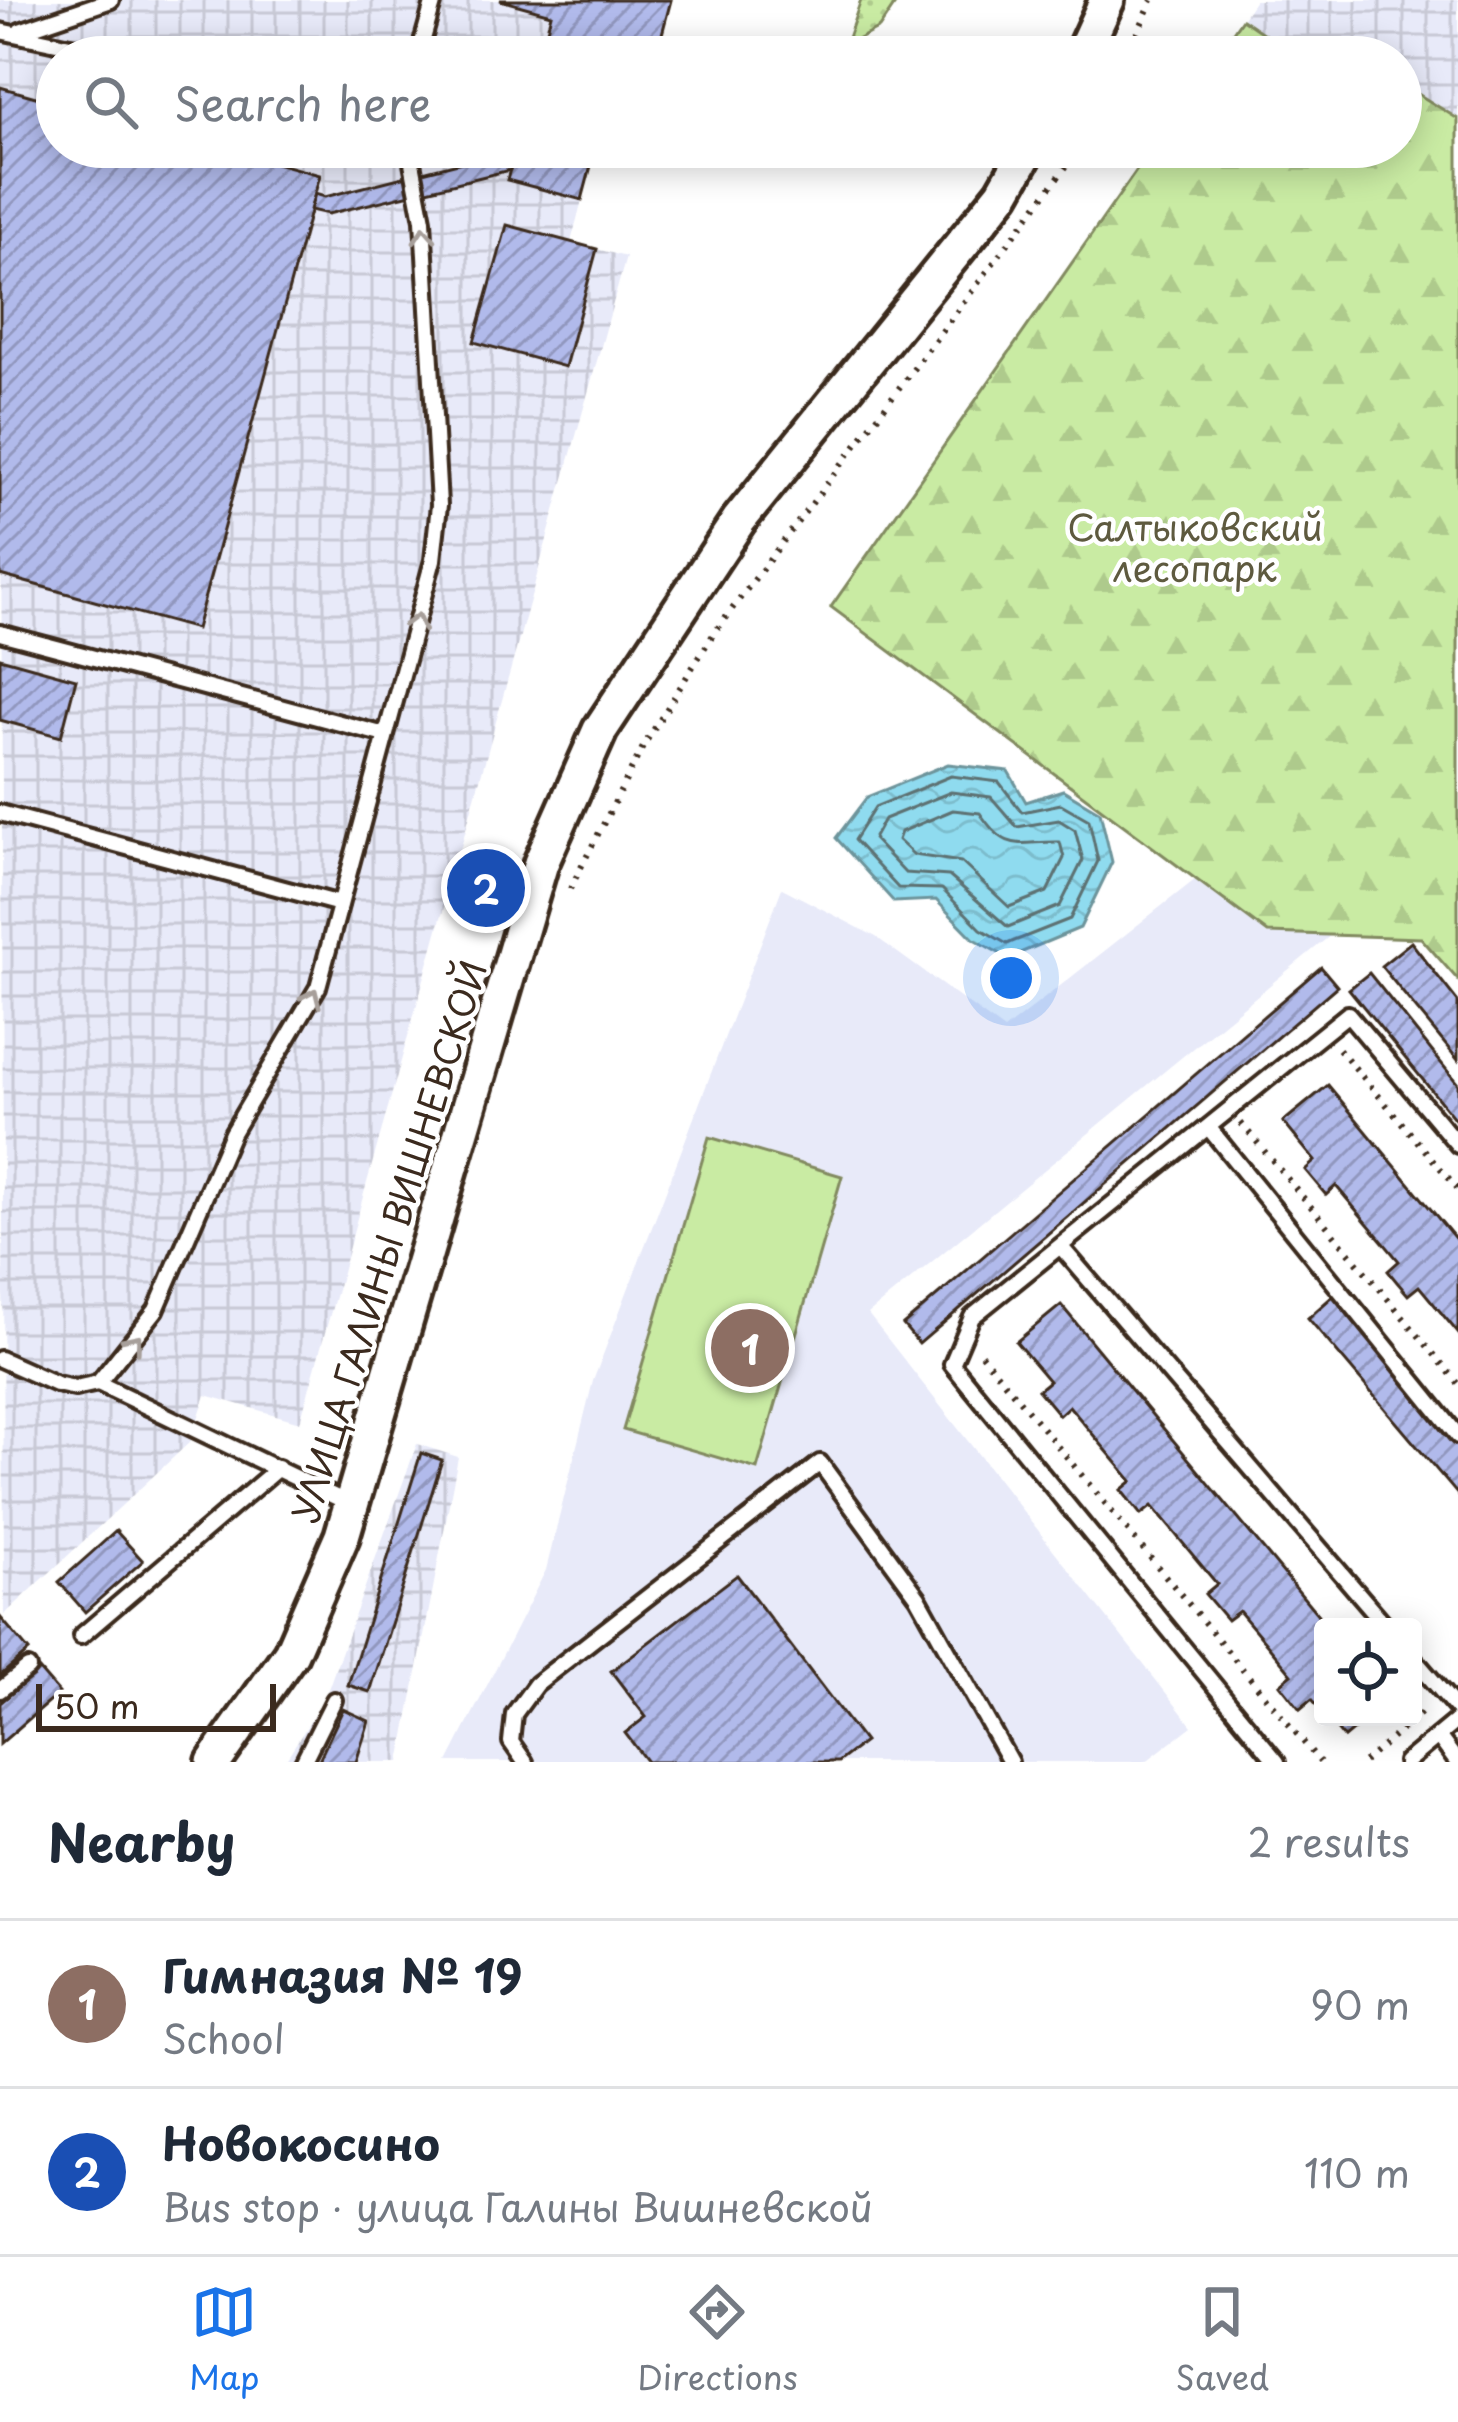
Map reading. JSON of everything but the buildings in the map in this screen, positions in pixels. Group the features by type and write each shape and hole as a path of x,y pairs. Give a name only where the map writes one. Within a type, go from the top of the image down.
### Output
{"street":[{"path":"1091,36 1107,0"},
{"name":"УЛИЦА ГАЛИНЫ ВИШНЕВСКОЙ","path":"214,1762 290,1653 352,1505 542,863 600,730 739,520 1003,193 1018,168"}],"lane":[{"path":"0,31 48,25 111,0"},
{"path":"424,36 434,0"},
{"path":"0,31 36,39"},
{"path":"0,1359 75,1388 98,1383 142,1335 232,1132 318,987 433,560 439,505 423,220 413,168"},
{"path":"0,633 386,735"},
{"path":"0,813 340,904"},
{"path":"1277,1762 952,1364 972,1317 1348,1014 1458,1145"},
{"path":"1209,1128 1458,1436"},
{"path":"1061,1247 1379,1618"},
{"path":"98,1383 352,1505"},
{"path":"526,1762 511,1742 514,1714 536,1684 820,1463 918,1597 1010,1762"},
{"path":"81,1636 278,1468"},
{"path":"0,1690 28,1668"},
{"path":"1422,1668 1458,1710"},
{"path":"303,1762 334,1700"},
{"path":"1406,1762 1458,1719"},
{"path":"1438,1736 1457,1762"}],"path":[{"path":"1136,36 1152,0"},
{"path":"566,901 644,745 714,633 1065,168"},
{"path":"1325,1033 1458,1189"},
{"path":"1231,1111 1458,1383"},
{"path":"965,1334 1320,1762"},
{"path":"1364,1762 1444,1694"}],"shaded area":[{"path":"0,0 671,0 662,36 36,36 36,168 590,168 571,242 626,257 300,1422 206,1395 190,1442 4,1615"},
{"path":"1255,0 1458,0 1458,119 1422,97 1422,36 1267,36 1242,19"},
{"path":"1196,879 1268,933 1331,935 868,1314 1192,1726 1145,1762 448,1762 546,1570 593,1381 782,888 876,937 1004,1030"},
{"path":"417,1444 458,1457 400,1762 284,1762 324,1700"}],"green space":[{"path":"861,0 898,0 879,28 864,36 849,36"},
{"path":"1242,19 1267,36 1230,36"},
{"name":"Салтыковский лесопарк","path":"1422,96 1458,119 1458,980 1421,938 1268,933 831,607 1138,168 1422,168"},
{"path":"709,1137 842,1176 757,1469 623,1430"}],"water":[{"path":"948,764 1008,771 1026,802 1063,790 1100,812 1112,862 1080,928 1008,958 974,939 936,900 894,902 836,838 867,797"}],"place":[{"name":"Новокосино","path":"486,888"},
{"name":"Гимназия № 19","path":"750,1348"}]}
